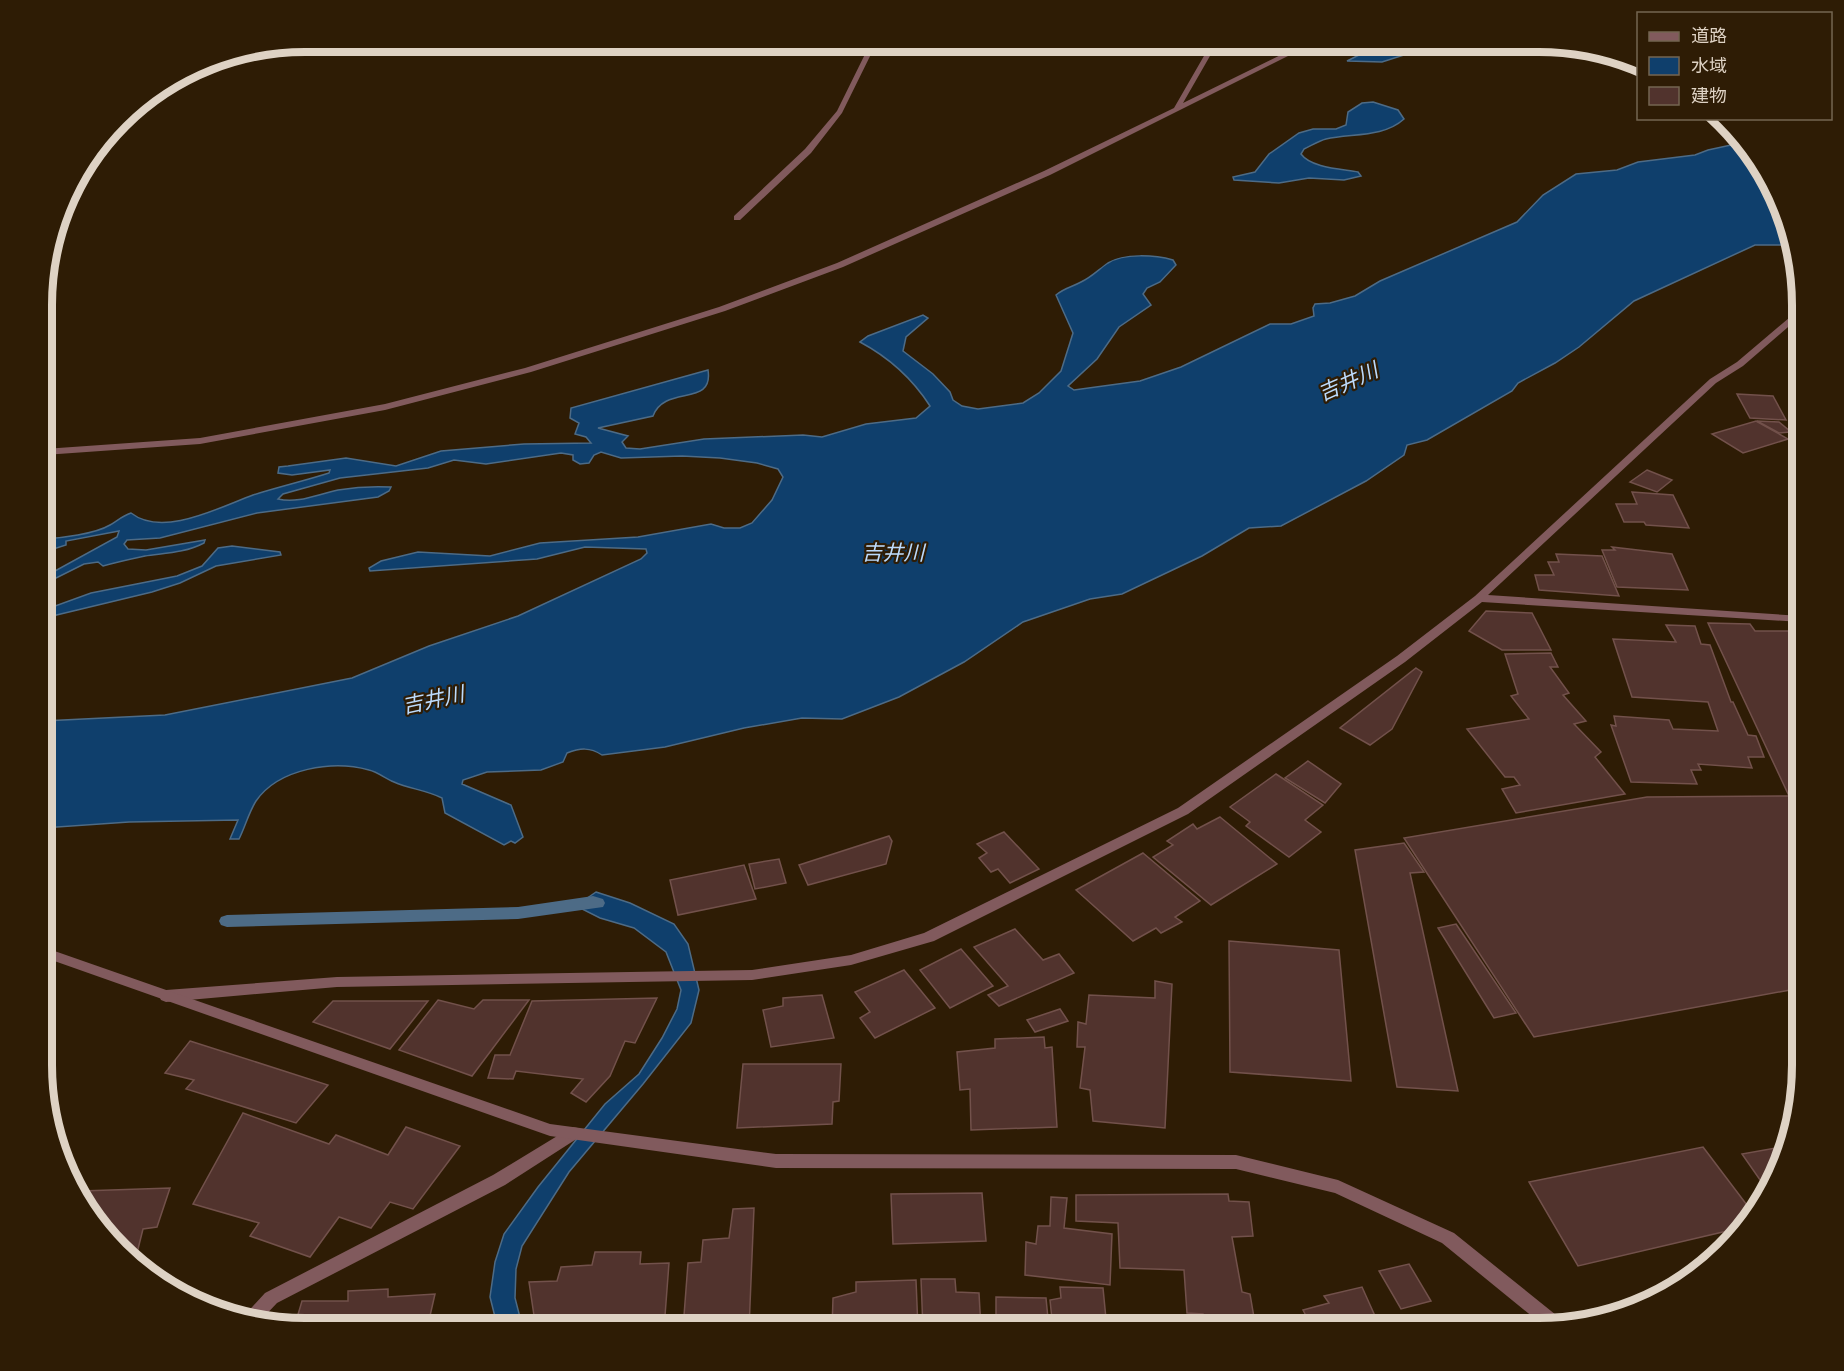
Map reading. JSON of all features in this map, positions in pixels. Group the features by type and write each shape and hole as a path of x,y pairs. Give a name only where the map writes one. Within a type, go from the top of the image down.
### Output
{"street":[{"path":"737,218 808,151 840,112 869,52"},
{"path":"1176,109 1209,52"},
{"path":"52,451 200,441 385,407 528,370 722,309 840,265 1047,173 1293,52"},
{"path":"166,996 337,981 752,975 851,960 929,937 1183,811 1401,659 1479,598 1713,381 1740,364 1792,319"},
{"path":"1479,598 1792,618"},
{"path":"52,955 550,1130 776,1161 1236,1162 1338,1187 1448,1238 1545,1318"},
{"path":"256,1314 271,1298 499,1180 572,1133"}],"water":[{"path":"1365,52 1428,52 1407,54 1382,62 1347,61"},
{"path":"1373,102 1398,110 1404,119 1396,125 1377,132 1323,140 1304,149 1301,154 1319,165 1358,172 1361,176 1344,180 1309,178 1279,183 1234,180 1233,177 1255,172 1269,154 1299,133 1313,129 1336,129 1346,125 1348,112 1362,103"},
{"name":"吉井川","path":"1733,144 1758,179 1778,224 1784,245 1755,245 1634,301 1579,347 1518,383 1512,391 1427,440 1407,445 1404,455 1366,481 1281,526 1249,528 1202,556 1122,594 1090,599 1023,622 964,662 899,697 842,719 802,718 744,728 665,747 602,755 581,749 567,753 563,762 541,770 487,772 463,780 462,784 511,805 523,837 515,843 511,841 504,845 445,813 442,798 391,781 372,771 339,766 308,769 278,781 256,801 239,839 230,839 238,820 129,822 52,827 52,721 165,715 352,678 429,646 518,616 641,559 647,553 646,549 585,547 537,559 370,571 369,568 381,561 418,552 490,556 540,543 638,537 711,524 724,528 740,528 752,523 772,500 783,477 778,469 757,463 682,456 621,458 601,452 594,455 589,463 580,464 573,460 573,455 561,453 486,464 454,460 428,468 340,478 283,494 278,499 300,499 351,488 391,487 389,491 378,497 257,513 160,538 127,540 124,544 128,549 146,550 205,540 204,543 182,551 145,556 103,566 98,562 84,564 52,580 52,573 117,537 119,531 66,541 66,545 52,549 52,538 96,531 131,513 144,520 159,522 192,518 253,495 329,473 330,470 292,475 278,473 279,467 346,458 396,466 441,451 524,444 591,443 586,437 575,434 579,423 570,418 571,408 708,370 708,382 704,389 668,401 659,406 653,416 598,428 628,436 622,442 626,448 640,449 704,439 803,435 822,437 866,424 916,418 930,406 923,396 900,370 860,342 868,336 923,315 928,318 906,337 903,351 933,374 950,392 953,400 962,406 978,409 1023,403 1039,393 1061,371 1073,333 1056,295 1085,280 1115,260 1140,256 1173,260 1176,265 1160,282 1147,288 1143,294 1151,305 1119,327 1097,359 1068,386 1074,390 1140,381 1181,367 1270,324 1291,324 1314,316 1315,304 1330,303 1355,296 1380,281 1517,222 1543,195 1576,174 1617,170 1638,162 1695,155"},
{"path":"232,546 280,552 281,555 216,566 180,583 152,592 52,616 52,607 91,593 177,576 202,566 218,548"},
{"path":"596,892 630,903 674,924 688,944 699,990 691,1023 569,1172 522,1246 516,1269 515,1298 520,1318 495,1318 490,1297 495,1262 504,1234 538,1187 605,1104 639,1074 677,1009 681,990 666,952 634,928 600,918 576,906"}],"building":[{"path":"1737,394 1773,396 1786,420 1750,418"},
{"path":"1756,421 1788,439 1743,453 1712,434"},
{"path":"1757,421 1779,422 1791,432 1779,433"},
{"path":"1647,470 1672,480 1657,492 1630,482"},
{"path":"1632,492 1673,495 1689,528 1646,525 1644,522 1624,522 1616,504 1637,504"},
{"path":"1612,547 1672,554 1688,590 1617,587 1602,550 1615,550"},
{"path":"1556,554 1602,556 1619,596 1539,590 1535,575 1554,575 1548,562 1559,562"},
{"path":"1486,611 1532,613 1551,650 1502,650 1469,631"},
{"path":"1708,623 1750,624 1755,631 1792,631 1792,990 1534,1037 1404,838 1647,797 1789,796"},
{"path":"1666,625 1695,626 1701,644 1710,645 1731,702 1748,735 1756,736 1764,757 1748,757 1752,768 1698,764 1701,770 1691,770 1697,784 1631,782 1611,725 1616,726 1614,716 1669,720 1673,729 1718,731 1708,702 1632,697 1613,639 1676,642"},
{"path":"1551,653 1558,667 1550,667 1569,693 1563,695 1586,721 1574,724 1601,752 1595,757 1625,794 1516,813 1502,789 1520,785 1514,777 1505,777 1467,729 1529,719 1511,696 1518,694 1505,654"},
{"path":"1416,668 1422,672 1392,729 1370,745 1340,728"},
{"path":"1308,761 1341,784 1325,803 1285,778"},
{"path":"1276,774 1323,805 1305,820 1321,832 1289,857 1246,826 1250,822 1230,807"},
{"path":"1220,817 1277,864 1211,905 1153,857 1173,845 1167,841 1193,824 1197,829"},
{"path":"1004,832 1039,869 1010,883 998,869 991,872 979,858 987,853 977,844"},
{"path":"889,836 892,841 886,864 808,885 799,865"},
{"path":"1404,843 1424,872 1410,873 1458,1091 1397,1087 1355,850"},
{"path":"1143,853 1200,901 1175,917 1182,922 1161,933 1156,928 1133,941 1076,890"},
{"path":"779,859 786,883 755,889 749,864"},
{"path":"744,865 756,899 678,915 670,880"},
{"path":"1456,924 1516,1013 1494,1018 1438,928"},
{"path":"1015,929 1043,960 1059,954 1074,973 999,1006 988,995 1008,986 974,947"},
{"path":"1229,941 1339,950 1351,1081 1230,1072"},
{"path":"961,949 993,986 950,1008 920,970"},
{"path":"904,970 935,1008 875,1038 860,1018 870,1012 855,992"},
{"path":"1155,981 1172,984 1165,1128 1093,1121 1090,1090 1080,1088 1085,1047 1077,1047 1078,1022 1086,1024 1089,995 1155,998"},
{"path":"822,995 834,1038 771,1047 763,1010 783,1006 783,998"},
{"path":"657,998 635,1043 625,1041 610,1076 586,1102 571,1093 583,1079 516,1071 513,1079 488,1078 495,1055 510,1055 532,1001"},
{"path":"438,1000 474,1009 483,1000 529,1000 472,1076 399,1050"},
{"path":"333,1001 428,1001 390,1049 313,1022"},
{"path":"1060,1009 1068,1021 1035,1032 1027,1020"},
{"path":"1044,1037 1045,1048 1052,1047 1057,1127 971,1130 970,1089 960,1090 957,1052 995,1048 995,1039"},
{"path":"190,1041 328,1085 296,1123 186,1089 194,1080 165,1073"},
{"path":"743,1064 841,1064 839,1101 833,1102 832,1124 737,1128"},
{"path":"243,1113 329,1144 336,1135 388,1155 406,1127 460,1146 413,1209 390,1202 371,1228 339,1217 310,1257 250,1236 259,1223 193,1204"},
{"path":"1703,1147 1748,1207 1730,1230 1578,1266 1529,1182"},
{"path":"1778,1148 1762,1183 1742,1154"},
{"path":"170,1188 157,1227 143,1229 137,1254 115,1232 85,1191"},
{"path":"982,1193 986,1241 893,1244 891,1194"},
{"path":"1228,1194 1229,1201 1249,1202 1253,1236 1232,1237 1242,1292 1250,1294 1254,1318 1204,1318 1203,1314 1187,1313 1184,1270 1120,1268 1118,1223 1076,1221 1076,1195"},
{"path":"1051,1197 1067,1198 1064,1228 1112,1234 1110,1285 1025,1275 1026,1242 1036,1244 1038,1226 1050,1226"},
{"path":"754,1208 749,1318 684,1318 688,1263 701,1262 703,1240 729,1238 733,1209"},
{"path":"595,1252 641,1252 640,1264 669,1263 665,1318 534,1318 529,1282 557,1281 561,1267 592,1265"},
{"path":"1409,1264 1431,1301 1401,1309 1379,1271"},
{"path":"921,1279 955,1279 956,1292 979,1293 980,1318 923,1318"},
{"path":"916,1280 918,1318 832,1318 833,1298 856,1292 856,1282"},
{"path":"1060,1287 1103,1288 1106,1318 1052,1318 1050,1300 1061,1298"},
{"path":"1362,1287 1375,1316 1307,1318 1303,1310 1329,1303 1324,1296"},
{"path":"388,1289 388,1297 435,1294 430,1318 297,1318 302,1301 348,1301 348,1291"},
{"path":"996,1297 1046,1298 1048,1318 996,1318"}],"waterway":[{"path":"227,921 518,913 597,903"}]}
